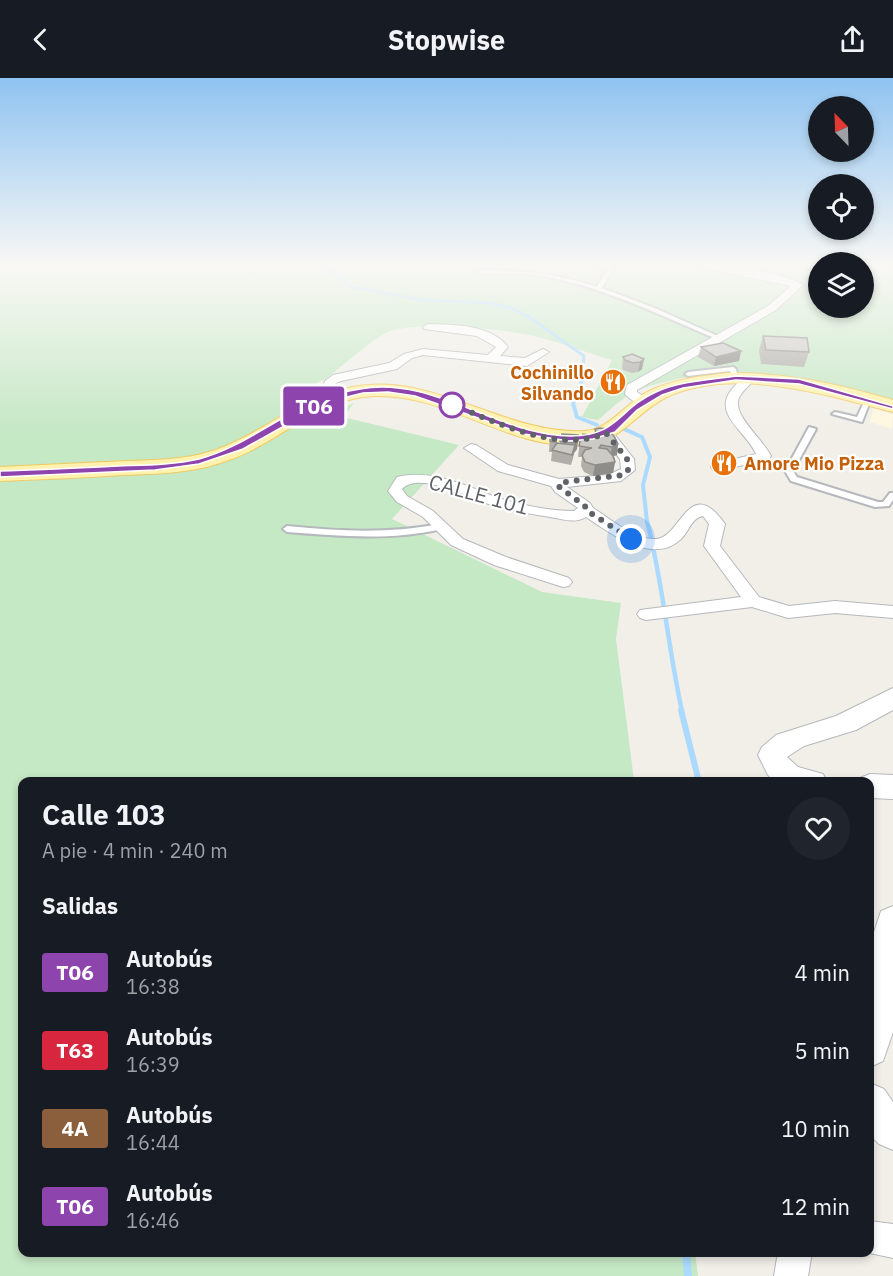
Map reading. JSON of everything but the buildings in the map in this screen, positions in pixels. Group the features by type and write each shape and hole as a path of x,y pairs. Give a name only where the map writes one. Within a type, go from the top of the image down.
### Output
{"main road":[{"path":"0,474 181,465 212,458 240,448 324,400 363,391 396,391 428,396 508,427 542,435 579,438 606,433 644,401 659,393 682,386 743,378 806,383 893,406"}],"street":[{"path":"644,401 631,394 632,388 751,320"},
{"path":"428,327 470,332 495,340 502,347 490,360"},
{"path":"324,400 331,381 361,371 393,366 415,353 441,352 490,360 527,362 543,352"},
{"path":"718,466 764,456 757,443 740,424 731,403 743,378"},
{"path":"471,448 503,468 560,484 624,475 628,470 627,459 606,433"},
{"name":"CALLE 101","path":"563,582 500,561 457,542 428,514 397,494 395,491 397,484 420,478 445,483 498,502 568,516 577,516 586,510"},
{"path":"560,484 560,489 581,503 586,510 631,539 650,543 672,540 689,515 701,510 708,513 717,524 711,540 716,554 753,601"},
{"path":"650,613 753,601 788,612 804,612 835,606 893,612"},
{"path":"783,777 772,755 783,743 841,725 893,698"},
{"path":"874,786 893,787"},
{"path":"874,1034 885,995 888,941 893,922"},
{"path":"874,1109 893,1130"},
{"path":"874,1239 893,1241"},
{"path":"791,1276 794,1257"}],"lane":[{"path":"675,320 719,338"},
{"path":"688,374 733,369 743,378"},
{"path":"835,414 859,420 868,399"},
{"path":"812,429 789,471 794,479 878,505 886,504 893,495"},
{"path":"287,529 374,535 402,534 440,527"}],"shaded area":[{"path":"873,409 893,414 892,429 870,422"}],"green space":[{"path":"0,320 893,320 893,402 786,378 760,375 706,375 677,379 638,391 622,399 598,420 582,417 612,360 524,334 440,326 401,328 388,332 365,347 326,379 316,383 315,388 283,399 329,414 354,403 343,417 459,445 392,519 542,592 621,603 616,639 633,777 18,777 18,1257 696,1257 698,1276 0,1276"}],"waterway":[{"path":"533,320 584,356 582,376"},
{"path":"582,375 581,386 573,403 577,417 597,425"},
{"path":"624,429 642,437 650,457 643,485 647,522"},
{"path":"647,521 682,711"},
{"path":"681,710 698,777"},
{"path":"686,1257 688,1276"}],"bus line":[{"name":"T06","path":"0,474 155,467 199,461 240,448 324,400 363,391 388,390 417,393 508,427 542,435 569,438 593,437 612,430 634,408 659,393 682,386 736,378 799,381 893,406"}],"place":[{"name":"Cochinillo Silvando","path":"613,382"},
{"name":"Amore Mio Pizza","path":"724,463"}],"route":[{"path":"452,405 508,427 558,438 593,437 606,433 627,459 628,470 624,475 614,478 565,482 558,486 585,506 586,510 631,539"}]}
